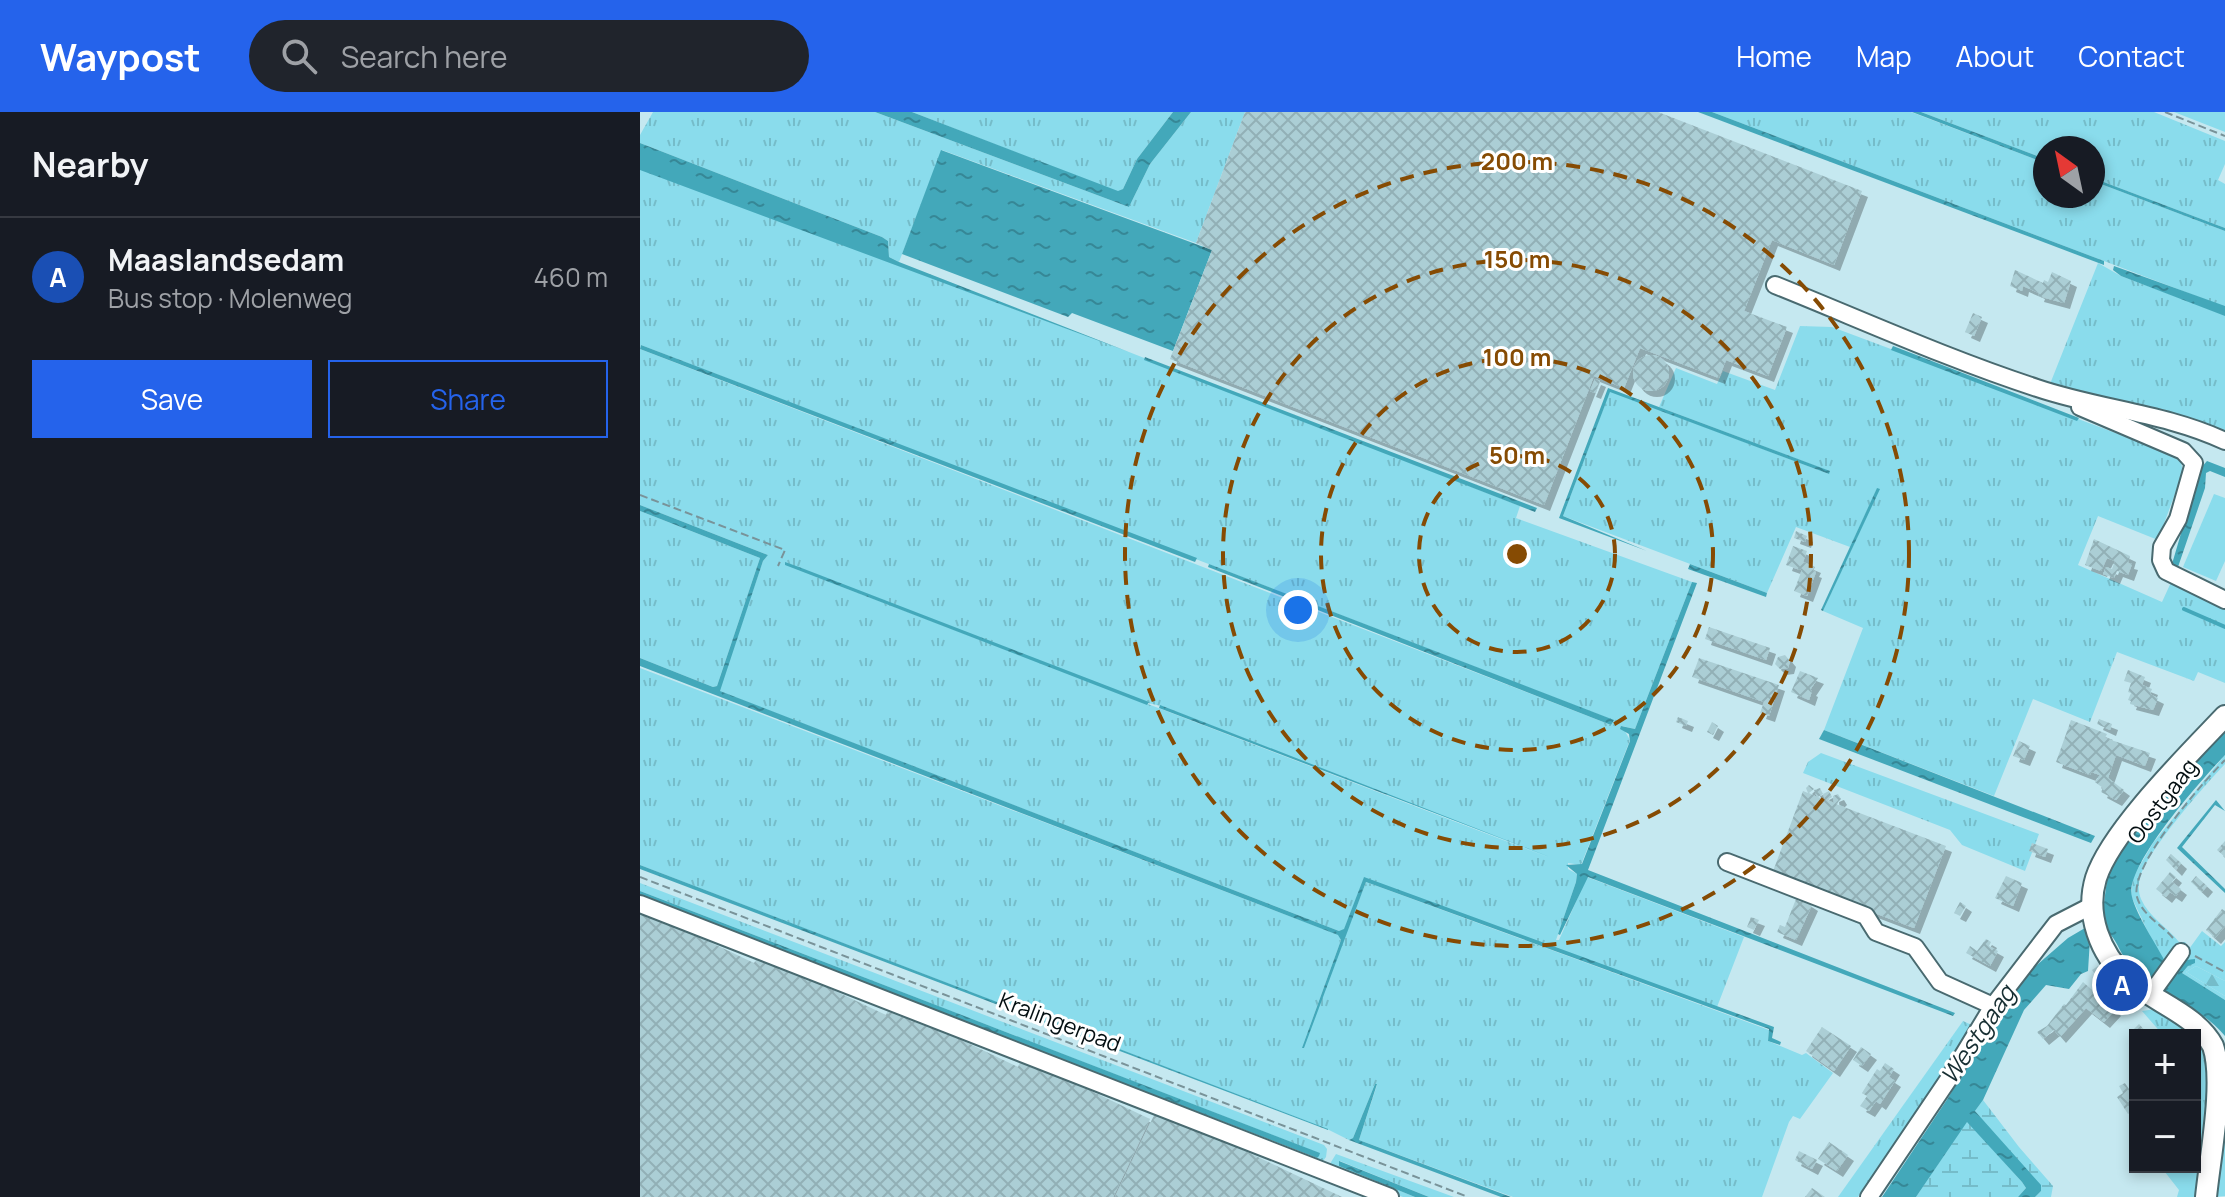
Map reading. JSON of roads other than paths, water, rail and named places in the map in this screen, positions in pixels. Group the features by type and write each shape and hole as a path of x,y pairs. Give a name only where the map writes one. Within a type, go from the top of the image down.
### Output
{"main road":[{"name":"Oostgaag","path":"2093,913 2096,880 2103,862 2175,770 2225,716"},
{"path":"2093,913 2100,942 2120,971 2194,1024 2213,1046 2220,1076 2206,1197"}],"street":[{"path":"1775,285 2040,390 2183,451 2194,463 2178,519 2162,547 2161,560 2166,571 2225,600"},
{"path":"2040,390 2172,420 2225,441"},
{"path":"1727,862 1866,916 1876,932 1915,947 1940,982 1993,1006"},
{"path":"640,904 1390,1197"},
{"path":"1869,1197 1950,1077 1993,1006 2056,924 2093,913"},
{"path":"2152,993 2177,958"}],"water":[{"path":"875,112 912,112 1118,191 1123,189 1137,159 1173,112 1191,112 1150,164 1129,207"},
{"path":"1698,112 1712,112 2104,261 2104,265"},
{"path":"1912,112 1921,112 2033,154 2033,158"},
{"path":"640,143 882,237 888,241 889,257 899,262 1129,352 640,170"},
{"path":"941,150 1212,250 1173,351 1072,313 1068,317 902,254"},
{"path":"2105,183 2225,228 2225,231 2105,186"},
{"path":"2114,266 2225,306 2225,316 2121,276 2113,270"},
{"path":"641,345 1197,558 1195,562 640,349"},
{"path":"1893,346 2079,418 2077,421 1891,350"},
{"path":"1145,357 1537,508 1535,512 1144,360"},
{"path":"1608,388 1830,471 1829,474 1610,392 1563,516 1647,551 1559,518"},
{"path":"2207,461 2225,468 2225,477 2210,471 2206,473 2205,488 2178,567 2172,564 2200,469"},
{"path":"1877,488 1880,489 1823,611 1821,610"},
{"path":"640,505 768,555 763,561 720,691 1339,931 1344,929 1364,877 1774,1027 1772,1038 1781,1042 1780,1045 1768,1041 1769,1029 1366,882 1302,1048 1341,940 1338,935 640,666 640,658 717,686 760,558 640,511"},
{"path":"785,562 1149,702 1147,705 785,565"},
{"path":"1209,564 1614,720 1611,725 1208,567"},
{"path":"1690,564 1767,593 1766,597 1688,569"},
{"path":"1692,582 1697,583 1588,870 1955,1013 1953,1016 1588,877 1558,934 1577,874 1566,865 1582,864 1630,741 1629,734 1620,729 1621,726 1635,729"},
{"path":"1160,705 1550,857 1159,708"},
{"path":"1824,730 2095,836 2091,843 1819,739"},
{"path":"2225,730 2225,755 2152,845 2133,883 2132,897 2166,963 2176,967 2186,960 2195,959 2195,963 2182,973 2225,1000 2225,1036 2193,1009 2134,970 2105,930 2090,939 2088,971 2081,974 2069,989 2046,985 2024,1010 1975,1111 2041,1185 2041,1191 2035,1197 2018,1197 2026,1188 2022,1182 1967,1122 1916,1197 1882,1197 1948,1098 2015,984 2068,938 2102,918 2107,880 2115,859 2127,841"},
{"path":"2216,800 2225,811 2215,805 2182,847 2225,889 2225,893 2177,848"},
{"path":"640,865 1328,1129 1328,1130 640,869"},
{"path":"640,891 1320,1153 1319,1156 1317,1158 640,896"},
{"path":"1375,1084 1359,1140 1511,1197 1501,1197 1349,1140 1353,1138"},
{"path":"1339,1161 1429,1197 1415,1197 1339,1166"}],"waterway":[{"path":"2184,609 2225,627"}],"place":[{"name":"Maaslandsedam","path":"2122,985"}],"water label":[{"name":"Westgaag","path":"1977,1034"}]}
